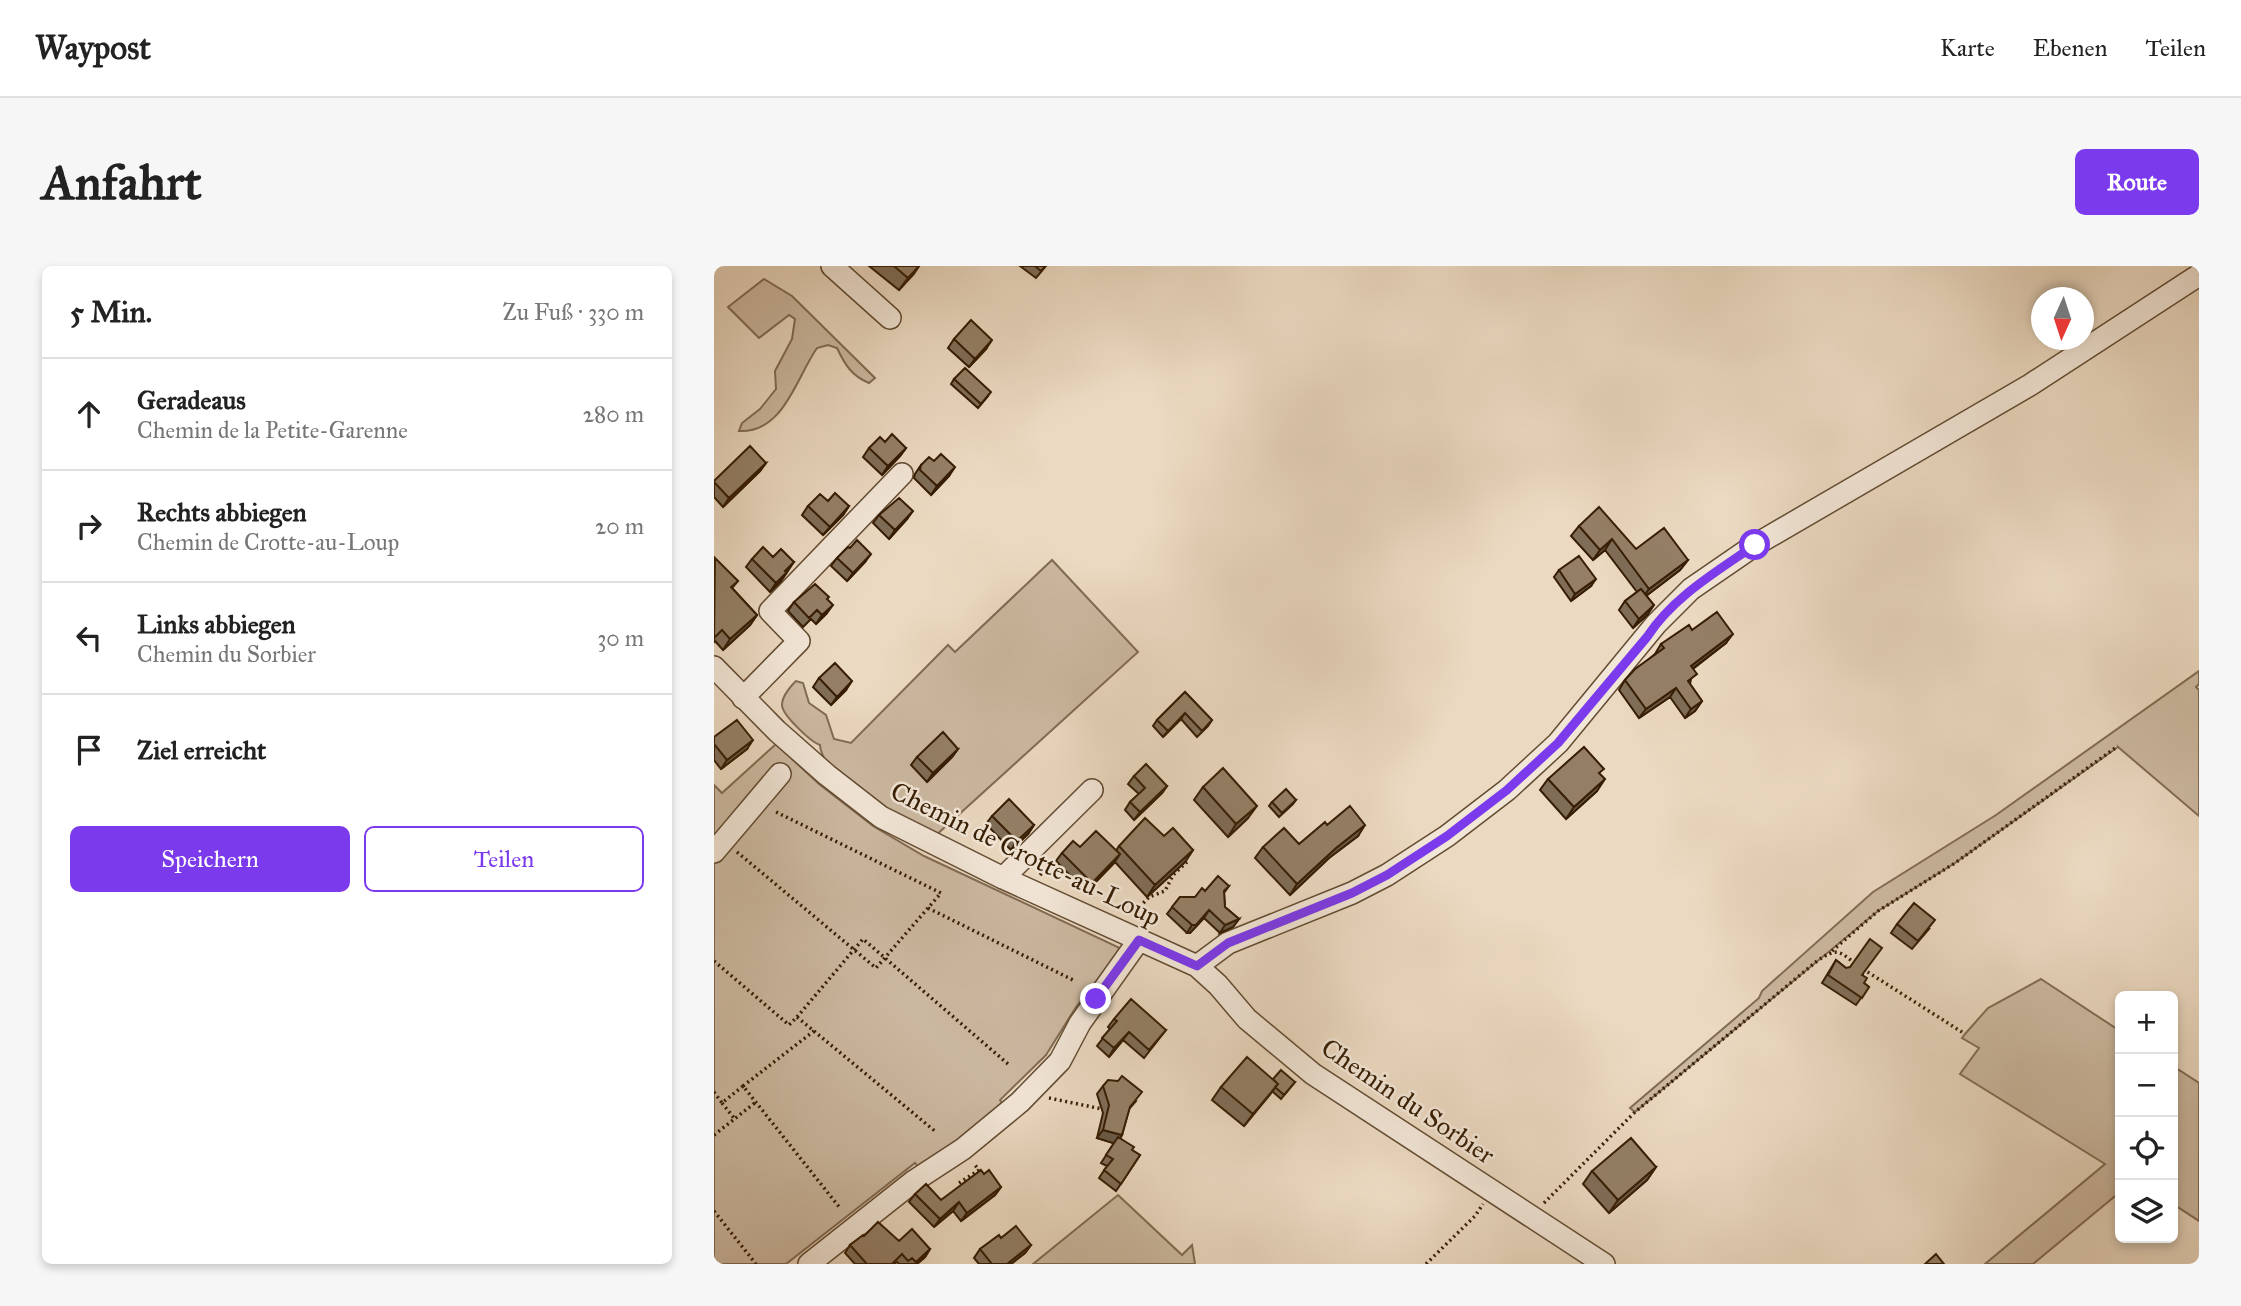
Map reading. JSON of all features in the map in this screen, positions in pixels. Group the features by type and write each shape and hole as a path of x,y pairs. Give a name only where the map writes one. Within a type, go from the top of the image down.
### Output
{"street":[{"path":"832,266 890,318"},
{"path":"1197,966 1228,943 1352,893 1387,875 1447,836 1507,790 1558,743 1656,624 1692,589 1755,545 2030,385 2199,275"},
{"path":"743,698 799,640 770,611 902,474"},
{"name":"Chemin de Crotte-au-Loup","path":"714,667 743,698 827,775 881,817 1003,878 1197,966"},
{"path":"719,847 780,774"},
{"path":"1003,878 1092,790"},
{"path":"809,1264 914,1181 963,1149 1028,1093 1060,1061 1132,937"},
{"name":"Chemin du Sorbier","path":"1197,966 1218,985 1247,1019 1313,1074 1604,1264"}],"path":[{"path":"1531,1215 1635,1112 1878,911 1955,863 2118,746"},
{"path":"719,847 876,968 941,893 756,803"},
{"path":"1132,937 1134,912 1149,897 1165,891 1173,875 1187,862"},
{"path":"1027,889 1052,863 1074,884"},
{"path":"928,908 1075,981"},
{"path":"714,961 789,1025 863,939 1008,1064"},
{"path":"1832,951 1846,955 1863,969 1965,1034"},
{"path":"797,1017 936,1132"},
{"path":"722,1103 814,1031"},
{"path":"743,1086 840,1208"},
{"path":"714,1092 734,1118"},
{"path":"1028,1093 1102,1109"},
{"path":"714,1135 756,1102"},
{"path":"1426,1264 1475,1216 1491,1190"},
{"path":"714,1211 756,1264"}],"shaded area":[{"path":"764,279 792,296 875,378 869,383 858,377 846,365 837,348 828,345 817,348 778,414 754,429 739,431 742,423 760,409 776,389 775,371 792,339 795,319 789,315 759,338 728,307"},
{"path":"1052,560 1138,652 934,837 849,785 824,758 820,745 798,728 783,709 782,702 789,689 796,681 803,683 809,703 826,715 834,739 851,743 948,645 955,652"},
{"path":"2199,671 2199,684 2196,687 2199,690 2199,816 2118,747 1955,863 1878,911 1635,1112 1630,1108 1759,998 1762,991 1873,892 1996,815"},
{"path":"776,744 819,784 873,826 924,856 1122,949 1076,1007 1046,1055 1000,1100 1005,1107 919,1168 915,1163 786,1264 714,1264 714,785 722,793"},
{"path":"2041,979 2115,1028 2115,1196 2033,1264 1985,1264 2105,1164 1960,1074 1979,1048 1962,1038 1988,1008"},
{"path":"2178,1069 2199,1083 2199,1221 2178,1207"},
{"path":"1118,1195 1182,1255 1192,1245 1195,1264 1033,1264"}],"building":[{"path":"894,266 919,266 908,278"},
{"path":"971,320 992,340 975,359 954,339"},
{"path":"965,368 991,392 981,404 954,379"},
{"path":"892,434 906,448 888,466 869,448 880,437 885,442"},
{"path":"750,446 766,463 729,498 714,481"},
{"path":"941,454 955,467 937,486 920,470 929,457 934,461"},
{"path":"835,493 849,506 830,527 808,506 820,494 828,501"},
{"path":"899,498 913,511 895,530 879,515"},
{"path":"1599,507 1636,549 1664,528 1688,560 1649,589 1612,539 1600,550 1579,526"},
{"path":"857,540 871,554 853,573 837,558"},
{"path":"763,547 773,557 781,549 794,562 776,583 752,559"},
{"path":"1579,556 1596,579 1575,594 1559,570"},
{"path":"715,558 738,581 731,587 757,615 730,639 722,630 714,638"},
{"path":"815,584 829,597 827,599 833,605 822,615 817,610 809,618 794,602"},
{"path":"1641,589 1654,605 1639,619 1625,601"},
{"path":"1717,612 1733,634 1691,666 1697,674 1688,681 1702,701 1691,709 1676,688 1646,709 1625,680 1635,669 1664,648 1661,644 1689,625 1692,630"},
{"path":"835,663 852,681 837,697 819,678"},
{"path":"1185,692 1212,720 1202,731 1185,713 1168,731 1157,720"},
{"path":"737,720 753,740 727,760 714,744 714,737"},
{"path":"943,732 958,749 933,773 917,757"},
{"path":"1584,747 1604,769 1599,773 1605,779 1574,807 1548,779"},
{"path":"1146,764 1167,786 1140,812 1130,802 1145,788 1134,776"},
{"path":"1223,768 1257,806 1236,824 1203,787"},
{"path":"1286,789 1296,800 1282,813 1272,802"},
{"path":"1009,799 1034,825 1017,841 992,816"},
{"path":"1350,806 1365,825 1297,884 1263,847 1284,828 1299,844 1325,822 1327,825"},
{"path":"1145,818 1164,836 1173,828 1193,850 1155,885 1119,846"},
{"path":"1096,831 1120,854 1092,883 1062,853 1073,841 1080,847"},
{"path":"1218,876 1229,886 1224,891 1225,907 1239,919 1225,925 1209,910 1196,925 1192,925 1172,907 1180,897 1195,897 1202,888 1205,891"},
{"path":"1914,903 1935,920 1918,941 1897,924"},
{"path":"1870,939 1882,948 1862,975 1867,978 1864,983 1869,987 1862,998 1828,975 1836,960 1846,968 1850,967"},
{"path":"1131,999 1166,1030 1149,1050 1129,1032 1114,1048 1102,1038"},
{"path":"1247,1057 1278,1084 1253,1114 1221,1087"},
{"path":"1281,1070 1295,1082 1284,1095 1275,1087 1278,1084 1273,1079"},
{"path":"1122,1076 1142,1092 1130,1107 1122,1135 1103,1130 1109,1105 1103,1086 1108,1080 1118,1081"},
{"path":"1118,1137 1134,1147 1132,1150 1140,1155 1121,1184 1104,1170 1113,1159 1106,1155"},
{"path":"1631,1138 1656,1167 1618,1200 1592,1171"},
{"path":"981,1170 984,1174 989,1170 1001,1187 967,1213 959,1202 940,1219 915,1194 926,1184 941,1200"},
{"path":"878,1222 899,1241 912,1229 930,1249 916,1262 912,1258 908,1261 902,1254 892,1264 864,1264 866,1263 850,1245"},
{"path":"1016,1226 1031,1245 1007,1264 992,1264 980,1249"},
{"path":"1936,1254 1944,1264 1925,1264"}],"route":[{"path":"1096,999 1139,940 1197,966 1228,943 1352,893 1387,875 1447,836 1507,790 1558,743 1678,601 1755,545"}]}
